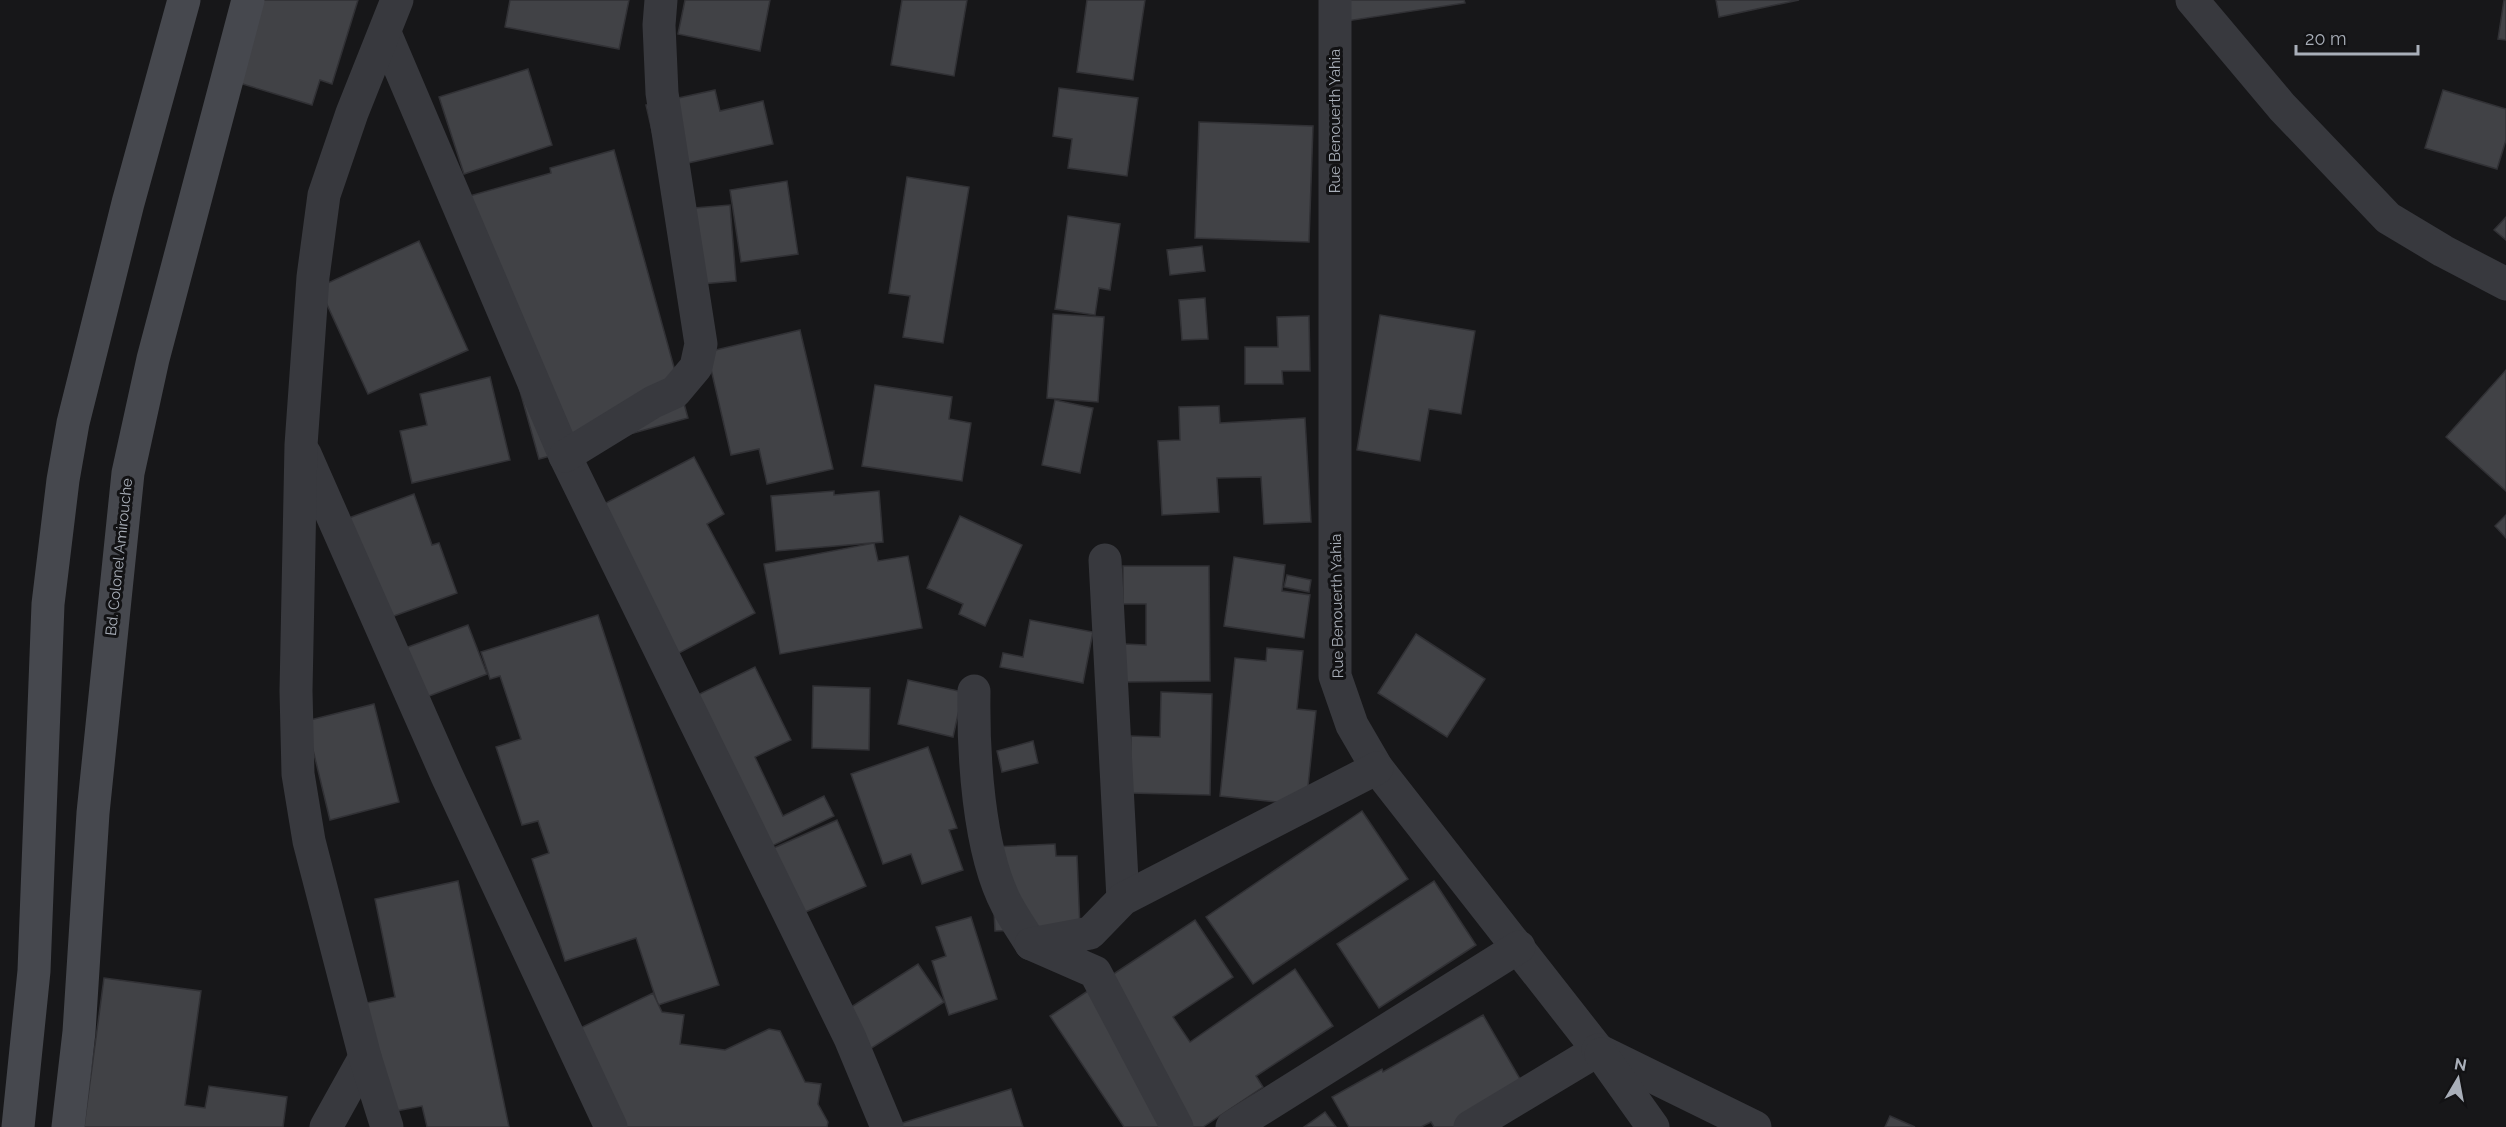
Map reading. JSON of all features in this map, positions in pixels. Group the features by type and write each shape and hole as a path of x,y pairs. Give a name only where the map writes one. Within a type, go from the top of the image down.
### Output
{"street":[{"path":"18,1127 34,971 48,604 63,480 76,411 128,203 184,0"},
{"name":"Bd. Colonel Amirouche","path":"68,1127 79,1032 93,813 128,473 153,359 248,0"},
{"path":"387,1127 364,1057 309,841 298,774 296,691 301,444 313,277 324,195 352,113 397,0"},
{"path":"564,456 652,402 675,392 696,367 701,344 662,93 659,25 661,0"},
{"name":"Rue Benouerth Yahia","path":"1335,0 1335,676 1352,725 1377,768 1421,827 1519,947 1598,1050 1653,1127"},
{"path":"2205,6 2282,107 2388,218 2443,251 2506,284"},
{"path":"385,33 564,456 850,1038 887,1127"},
{"path":"301,444 447,776 611,1127"},
{"path":"1105,560 1123,899"},
{"path":"974,691 973,746 983,824 994,875 1006,904 1031,944 1095,972 1177,1127"},
{"path":"1031,944 1090,933 1123,899 1377,768"},
{"path":"1232,1127 1519,947"},
{"path":"1470,1127 1598,1050 1755,1127"},
{"path":"326,1127 364,1057"}],"building":[{"path":"262,0 358,0 332,84 320,80 312,105 236,82"},
{"path":"510,0 629,0 619,49 505,27"},
{"path":"685,0 770,0 760,51 678,34"},
{"path":"902,0 967,0 954,76 891,65"},
{"path":"1087,0 1145,0 1133,80 1077,72"},
{"path":"1344,0 1464,0 1465,3 1347,21"},
{"path":"1716,0 1799,0 1719,17"},
{"path":"2504,0 2506,0 2506,40 2498,39"},
{"path":"528,69 552,145 464,174 439,97"},
{"path":"1059,88 1138,98 1127,176 1068,168 1072,139 1053,136"},
{"path":"715,90 720,111 763,101 773,144 661,169 646,105"},
{"path":"2443,90 2506,109 2506,140 2497,169 2425,148"},
{"path":"1199,122 1313,126 1309,242 1195,238"},
{"path":"614,150 688,418 539,459 466,197 551,173 550,168"},
{"path":"907,177 969,187 943,343 903,337 910,296 889,293"},
{"path":"787,181 798,254 741,262 730,190"},
{"path":"730,205 736,281 689,285 682,209"},
{"path":"1068,216 1120,224 1110,290 1099,288 1095,315 1055,309"},
{"path":"2506,217 2506,240 2494,230"},
{"path":"419,241 468,350 368,394 319,287"},
{"path":"1202,246 1205,271 1170,275 1167,250"},
{"path":"1205,298 1208,339 1182,340 1179,300"},
{"path":"1053,314 1104,317 1098,402 1047,398"},
{"path":"1380,315 1475,331 1461,414 1429,409 1420,461 1357,450"},
{"path":"1309,316 1310,371 1282,371 1283,384 1245,384 1245,347 1278,347 1277,317"},
{"path":"800,330 833,469 767,484 759,449 731,455 707,352"},
{"path":"2506,370 2506,491 2446,437"},
{"path":"490,377 510,460 412,483 400,431 427,425 420,394"},
{"path":"875,385 952,397 949,419 971,423 962,481 862,466"},
{"path":"1055,400 1093,408 1080,473 1042,465"},
{"path":"1219,406 1220,423 1305,418 1311,522 1264,524 1261,477 1217,478 1219,512 1162,515 1158,441 1180,440 1179,407"},
{"path":"694,457 724,514 707,524 755,613 660,663 581,516"},
{"path":"834,491 834,495 879,491 883,542 776,551 771,496"},
{"path":"414,494 432,545 439,543 457,593 383,620 346,519"},
{"path":"2506,515 2506,538 2495,526"},
{"path":"960,516 1022,545 985,626 959,614 963,604 927,588"},
{"path":"874,543 878,561 908,556 922,628 780,654 764,564"},
{"path":"1234,557 1285,565 1282,591 1310,595 1304,638 1224,626"},
{"path":"1123,566 1209,566 1210,681 1125,682 1125,644 1146,645 1146,604 1123,604"},
{"path":"1287,575 1311,580 1309,592 1284,587"},
{"path":"598,615 719,985 658,1005 636,938 565,961 532,859 549,853 538,821 522,825 496,747 521,739 500,676 490,679 481,652"},
{"path":"1030,620 1093,632 1083,683 1000,667 1003,653 1023,657"},
{"path":"468,625 487,674 408,704 389,654"},
{"path":"1416,634 1485,679 1447,737 1378,693"},
{"path":"1267,648 1303,651 1297,709 1316,711 1306,805 1220,796 1235,658 1266,661"},
{"path":"755,667 791,740 755,757 783,816 824,796 834,816 749,857 675,706"},
{"path":"908,680 963,692 953,737 898,724"},
{"path":"813,686 870,688 869,750 812,748"},
{"path":"1161,692 1212,694 1210,795 1130,793 1131,736 1160,737"},
{"path":"374,704 399,802 330,820 306,721"},
{"path":"1033,741 1038,763 1002,772 997,751"},
{"path":"928,747 957,828 949,830 963,870 922,884 911,854 883,864 851,774"},
{"path":"1362,811 1408,879 1253,984 1206,917"},
{"path":"837,820 866,886 780,923 751,858"},
{"path":"1055,844 1056,856 1077,856 1080,928 995,931 991,847"},
{"path":"458,881 509,1127 427,1127 422,1106 375,1115 352,1006 395,997 375,899"},
{"path":"1434,881 1476,945 1379,1008 1337,944"},
{"path":"971,917 997,999 949,1015 932,961 946,956 936,927"},
{"path":"1195,920 1233,977 1173,1017 1190,1042 1295,969 1333,1026 1256,1076 1263,1087 1203,1127 1124,1127 1050,1016"},
{"path":"918,964 944,1002 870,1049 845,1011"},
{"path":"104,978 201,991 185,1105 205,1108 209,1086 287,1097 283,1127 84,1127"},
{"path":"653,993 662,1012 684,1015 680,1044 725,1050 769,1029 780,1031 805,1082 821,1084 818,1104 828,1122 827,1127 621,1127 574,1031"},
{"path":"1483,1015 1527,1091 1463,1127 1434,1127 1431,1122 1421,1127 1349,1127 1332,1097 1382,1069 1383,1072"},
{"path":"1011,1089 1023,1127 900,1127 899,1124"},
{"path":"1325,1112 1336,1127 1304,1127"},
{"path":"1890,1116 1915,1127 1885,1127"}]}
